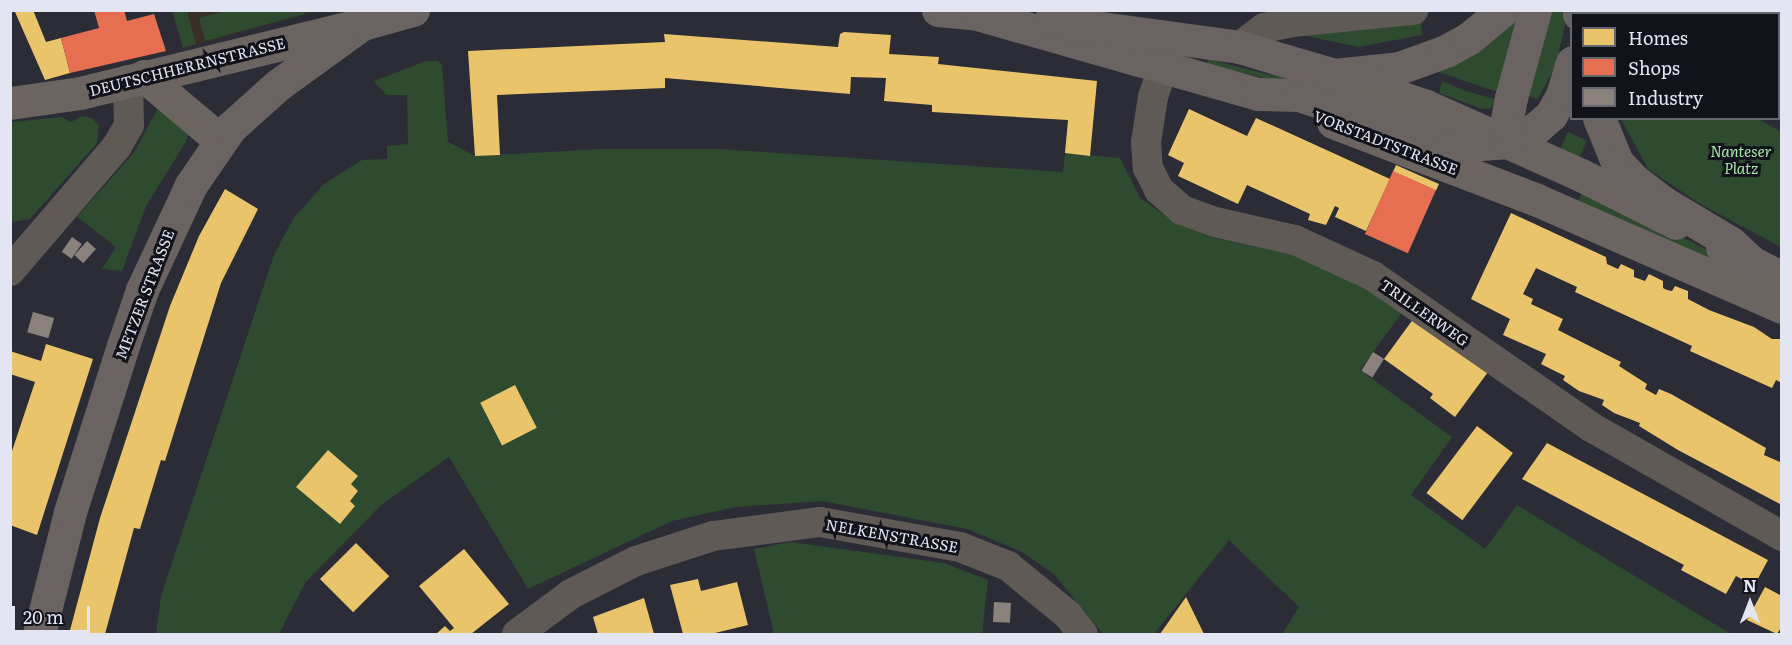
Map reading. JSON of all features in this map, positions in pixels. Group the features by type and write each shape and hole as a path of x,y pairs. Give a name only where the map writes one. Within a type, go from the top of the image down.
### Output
{"main road":[{"path":"362,24 413,10"},
{"name":"VORSTADTSTRASSE","path":"938,10 1174,35 1239,47 1334,75 1426,106 1509,142 1782,278"},
{"path":"1334,75 1399,68 1446,51 1468,39 1503,10"},
{"path":"1535,10 1510,98 1506,125 1509,142 1537,200"},
{"name":"VORSTADTSTRASSE","path":"977,14 1258,94 1537,200 1782,307"},
{"name":"DEUTSCHHERRNSTRASSE","path":"10,103 33,102 362,24"},
{"name":"METZER STRASSE","path":"39,634 70,512 142,290 174,218 220,140 271,91 362,24"},
{"path":"1258,94 1299,94 1454,146 1509,142 1536,128 1551,115 1562,95 1570,69"},
{"path":"136,78 220,140"},
{"path":"1600,120 1617,162 1635,181 1664,203 1731,243 1749,260"}],"street":[{"path":"1239,47 1264,28 1292,22 1413,10"},
{"name":"TRILLERWEG","path":"1174,35 1162,66 1149,115 1148,168 1159,190 1182,210 1215,222 1295,240 1373,276 1591,427 1782,536"},
{"path":"10,271 117,146 129,125 136,78"},
{"name":"NELKENSTRASSE","path":"517,634 571,594 636,561 713,536 820,522 960,547 1008,566 1068,615 1083,634"}],"shaded area":[{"path":"172,10 317,11 183,48"}],"green space":[{"path":"304,10 305,14 205,41 199,18 225,11"},
{"path":"172,11 187,11 196,44 183,48"},
{"path":"1526,11 1498,92 1439,72 1438,68"},
{"path":"1546,11 1568,11 1556,65 1538,99 1521,94"},
{"path":"1421,18 1422,35 1359,47 1281,31"},
{"path":"1208,59 1271,75 1284,74 1414,116 1207,64"},
{"path":"426,61 438,61 442,65 448,142 475,156 603,149 718,149 1063,172 1065,153 1120,158 1140,198 1176,223 1211,237 1290,254 1367,288 1403,311 1360,370 1452,437 1411,495 1485,549 1517,505 1731,634 1282,634 1299,607 1229,540 1154,634 1103,634 1054,574 1022,552 967,529 822,501 736,507 672,521 528,589 449,457 381,505 305,583 279,634 156,634 161,596 274,255 293,219 324,184 362,160 387,159 387,146 408,144 407,95 386,95 374,81"},
{"path":"1442,81 1495,99 1491,108 1482,109 1439,93"},
{"path":"158,108 188,134 186,142 146,206 122,271 102,269 116,247 77,217 135,151"},
{"path":"82,116 92,118 99,125 97,143 30,219 11,222 11,122 62,117 71,122"},
{"name":"Nanteser Platz","path":"1622,120 1761,120 1781,132 1781,247 1700,204 1648,169"},
{"path":"1568,132 1587,141 1579,159 1560,150"},
{"path":"1585,188 1751,272 1751,277 1578,201"},
{"path":"790,542 944,563 988,580 982,634 774,634 754,549"}],"building: Homes":[{"path":"33,10 46,42 61,38 70,73 45,80 15,12"},
{"path":"1639,10 1715,10 1677,12 1639,12"},
{"path":"1744,10 1772,10 1758,12 1744,12"},
{"path":"1780,22 1782,22 1782,74 1780,74"},
{"path":"844,32 891,35 889,54 939,57 938,64 1097,81 1090,156 1065,153 1068,120 932,112 932,105 884,101 886,78 851,77 850,94 665,78 665,88 497,95 500,155 475,156 468,51 665,42 664,34 838,47 840,34"},
{"path":"1189,109 1247,136 1256,118 1390,179 1366,231 1335,217 1339,208 1335,206 1326,225 1308,220 1310,214 1247,185 1238,204 1178,176 1184,163 1168,155"},
{"path":"1396,165 1439,184 1436,191 1393,171"},
{"path":"225,189 258,209 221,283 165,461 161,460 140,529 134,528 105,634 69,634 100,518 170,306 199,236"},
{"path":"1511,213 1606,257 1607,264 1618,269 1621,264 1634,270 1634,277 1645,281 1649,274 1663,281 1663,288 1667,290 1672,291 1675,286 1688,291 1688,299 1709,310 1754,327 1772,339 1782,339 1782,383 1776,380 1772,388 1690,351 1692,346 1575,292 1577,287 1536,268 1523,294 1533,299 1531,304 1563,319 1558,330 1621,362 1619,366 1647,384 1645,389 1656,395 1659,389 1671,394 1766,448 1764,455 1782,463 1782,505 1678,450 1639,426 1640,423 1614,413 1602,405 1604,400 1579,391 1563,380 1565,376 1541,364 1546,354 1503,335 1510,319 1471,299"},
{"path":"1414,318 1488,372 1455,417 1430,398 1433,394 1384,359"},
{"path":"46,344 93,359 37,535 10,525 10,457 35,382 10,374 10,351 41,361"},
{"path":"515,385 537,428 502,445 480,403"},
{"path":"1477,426 1513,453 1462,520 1426,493"},
{"path":"1547,443 1768,560 1754,586 1736,576 1726,594 1681,570 1684,565 1522,479"},
{"path":"328,450 358,476 351,484 358,491 350,501 355,506 340,524 296,487"},
{"path":"356,543 389,576 353,612 320,579"},
{"path":"464,549 509,604 471,634 436,634 445,626 450,631 454,628 419,586"},
{"path":"698,579 701,591 737,582 748,625 711,634 683,634 670,585"},
{"path":"1765,587 1782,596 1782,626 1777,634 1747,620"},
{"path":"1186,597 1204,634 1160,634"},
{"path":"644,598 654,634 598,634 593,617"}],"building: Shops":[{"path":"94,10 124,10 127,21 154,14 166,51 70,73 61,38 99,28"},
{"path":"1393,171 1436,190 1408,253 1365,234"}],"building: Industry":[{"path":"72,237 82,244 72,259 62,252"},
{"path":"87,241 96,249 83,263 74,255"},
{"path":"33,312 54,318 48,338 27,332"},
{"path":"1373,352 1384,359 1372,378 1361,371"},
{"path":"994,602 1011,603 1010,623 993,622"}]}
